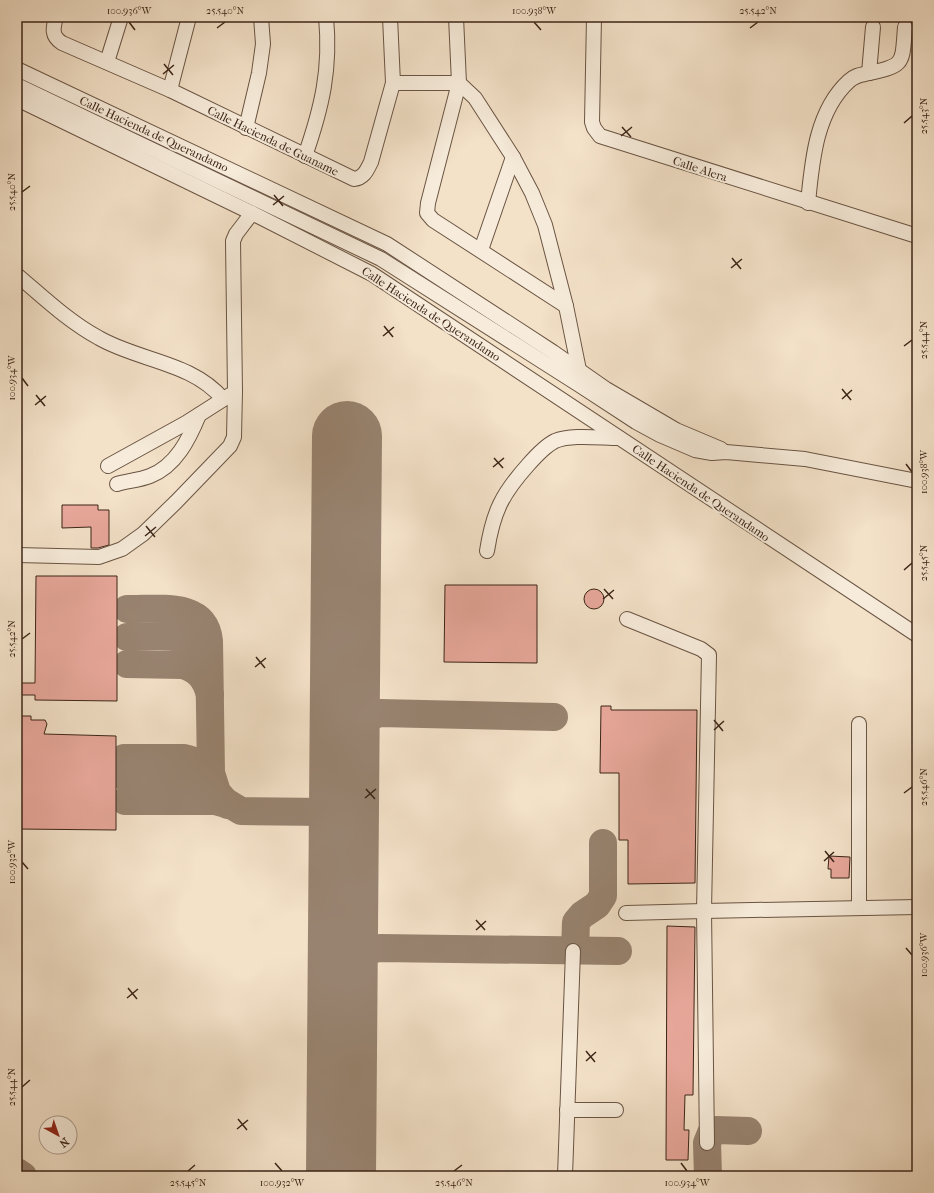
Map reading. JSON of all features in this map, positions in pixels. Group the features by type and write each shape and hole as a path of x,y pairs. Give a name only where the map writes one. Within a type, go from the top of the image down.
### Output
{"street":[{"name":"Calle Hacienda de Guaname","path":"56,17 52,30 57,40 170,90 349,178 360,178 366,172 371,162 393,83 390,17"},
{"path":"107,62 121,17"},
{"path":"170,90 189,17"},
{"path":"246,128 259,73 263,44 261,17"},
{"path":"305,156 318,120 327,72 329,41 326,17"},
{"path":"456,17 459,83 428,203 429,217 566,306"},
{"name":"Calle Alera","path":"594,17 592,122 594,128 600,136 808,203 917,236"},
{"path":"870,73 873,27"},
{"path":"808,203 816,145 825,115 835,98 855,76 892,68 899,62 902,55 905,27"},
{"name":"Calle Hacienda de Querandamo","path":"17,69 387,244 410,257 606,388 676,430 726,452"},
{"path":"393,83 459,83 475,98 513,157 532,193 545,225 566,306 580,371 580,386"},
{"name":"Calle Hacienda de Querandamo","path":"17,85 381,259 580,386 608,406 660,436 695,450 712,453 726,452 805,459 917,481"},
{"name":"Calle Hacienda de Querandamo","path":"17,99 252,213 372,274 917,635"},
{"path":"481,250 513,157"},
{"path":"17,555 99,557 122,549 143,534 230,446 234,437 235,391 233,241 236,234 252,213"},
{"path":"17,275 73,322 100,339 183,371 213,388 223,400"},
{"path":"108,466 199,415 235,391"},
{"path":"117,484 150,476 164,468 179,454 191,434 199,415"},
{"path":"487,551 494,516 506,492 536,456 555,441 565,438 619,438"},
{"path":"627,618 701,649 709,655 704,911 707,1143"},
{"path":"859,724 859,908"},
{"path":"626,914 917,907"},
{"path":"565,1176 573,951"},
{"path":"567,1110 616,1110"}],"building":[{"path":"62,505 98,505 98,510 109,510 109,545 91,548 91,527 62,528"},
{"path":"36,576 117,576 117,701 35,700 35,695 17,695 17,683 35,683"},
{"path":"445,585 537,585 537,663 444,662"},
{"path":"594,589 601,592 604,599 601,606 594,609 587,606 584,599 587,592"},
{"path":"601,706 611,706 611,710 697,710 695,883 628,884 628,840 619,840 619,773 600,773"},
{"path":"19,716 31,716 31,720 45,720 47,724 44,734 116,736 116,830 17,829 17,734 19,734"},
{"path":"829,856 850,857 849,878 831,878 831,869 828,869"},
{"path":"667,926 695,927 693,1095 685,1095 684,1130 689,1130 688,1160 666,1160"}],"taxiway":[{"path":"127,609 177,610 189,613 199,619 206,628 209,641 211,773 217,792 228,805"},
{"path":"127,637 162,636 187,639 197,643 205,650 209,660"},
{"path":"127,664 182,665 188,667 197,672 204,680 210,695"},
{"path":"345,747 351,736 363,722 380,713 554,717"},
{"path":"124,758 190,759 206,770 213,784"},
{"path":"127,779 191,781 241,811 326,812 340,823 344,834"},
{"path":"125,801 215,801 226,804"},
{"path":"575,951 576,922 582,915 597,905 603,896 603,843"},
{"path":"343,974 345,967 351,958 361,952 380,948 618,951"},
{"path":"708,1176 707,1143 711,1133 716,1130 748,1131"},
{"path":"17,1172 23,1176"}],"runway":[{"path":"341,1176 347,436"}]}
